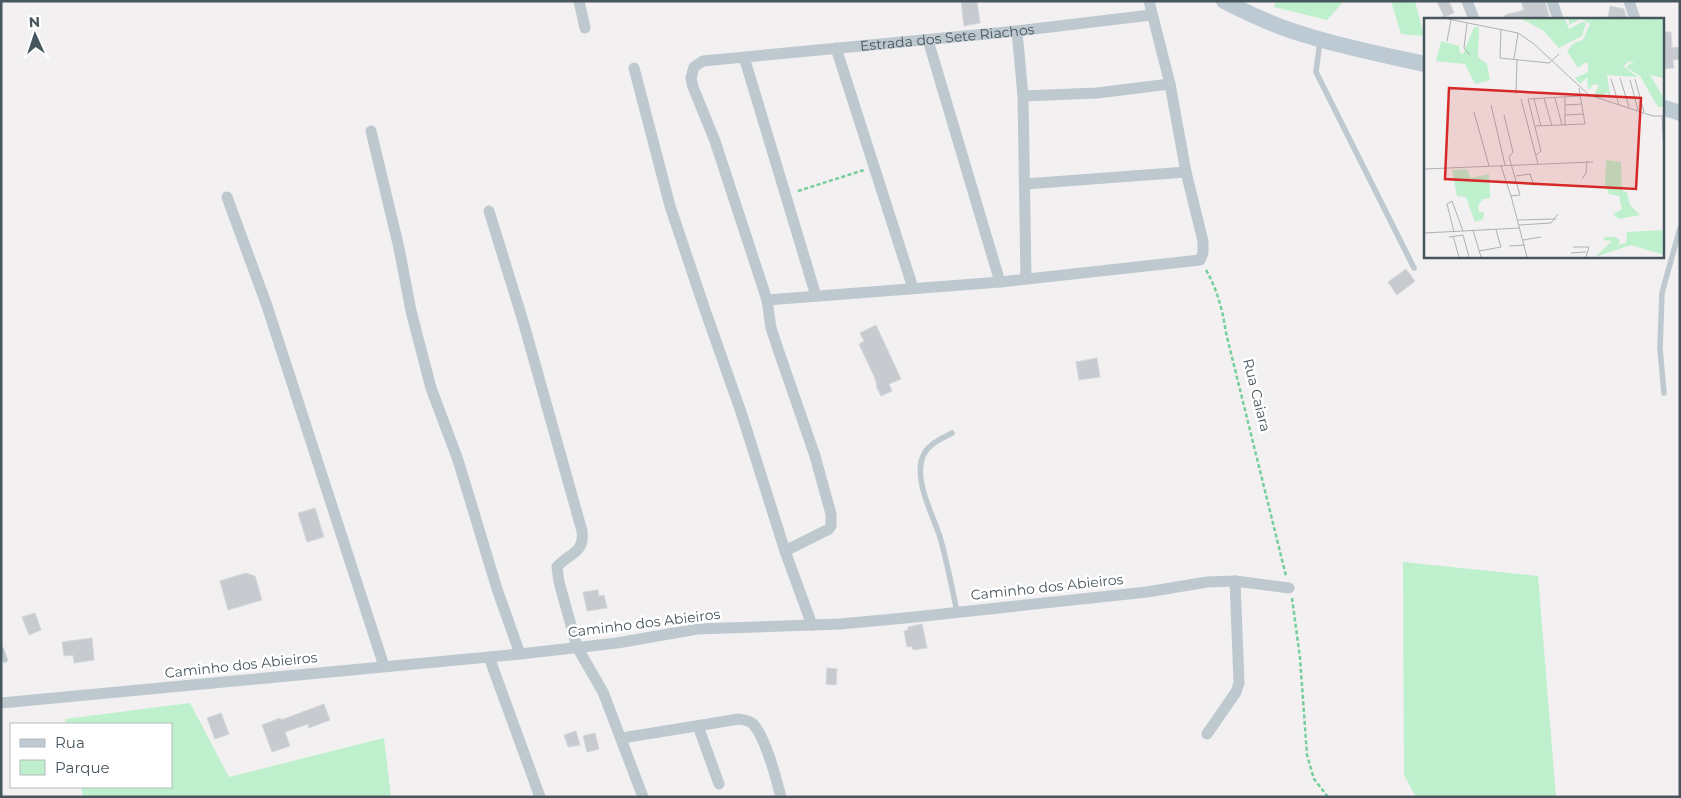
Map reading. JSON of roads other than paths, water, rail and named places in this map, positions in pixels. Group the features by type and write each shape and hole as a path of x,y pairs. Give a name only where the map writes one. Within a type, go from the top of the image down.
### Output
{"street":[{"path":"579,1 585,28"},
{"path":"766,300 1000,282 1200,260 1203,253 1202,241 1186,172 1170,84 1148,1"},
{"path":"1224,1 1257,17 1300,34 1424,64"},
{"path":"1468,1 1474,18"},
{"path":"1552,1 1558,18"},
{"path":"1629,1 1635,18"},
{"name":"Estrada dos Sete Riachos","path":"785,551 826,531 831,526 832,521 815,456 774,336 766,300 714,141 693,87 691,78 694,67 703,61 1017,31 1151,15"},
{"path":"1017,31 1023,96 1026,279"},
{"path":"928,40 1000,282"},
{"path":"836,48 913,288"},
{"path":"744,58 816,296"},
{"path":"634,68 670,206 742,415 773,508 785,551 812,625"},
{"path":"1023,96 1097,93 1170,84"},
{"path":"1664,108 1680,113"},
{"path":"371,131 399,248 411,311 431,388 458,460 497,589 520,654"},
{"path":"1025,184 1186,172"},
{"path":"227,197 267,306 384,666"},
{"path":"489,211 523,321 582,531 583,541 580,548 573,555 558,564 556,570 577,647 602,692 622,738 643,797"},
{"path":"1207,734 1236,692 1239,684 1235,581"},
{"name":"Caminho dos Abieiros","path":"1,703 520,654 617,643 703,629 840,624 1147,592 1207,582 1235,581 1289,588"},
{"path":"489,657 540,797"},
{"path":"622,738 738,719 745,720 753,724 765,746 781,797"},
{"path":"698,726 719,784"}],"lane":[{"path":"1320,39 1316,72 1414,268"},
{"path":"1664,393 1660,349 1662,293 1680,228"},
{"path":"952,433 933,443 925,451 920,466 925,495 939,536 957,612"},
{"path":"1,649 5,660"}]}
